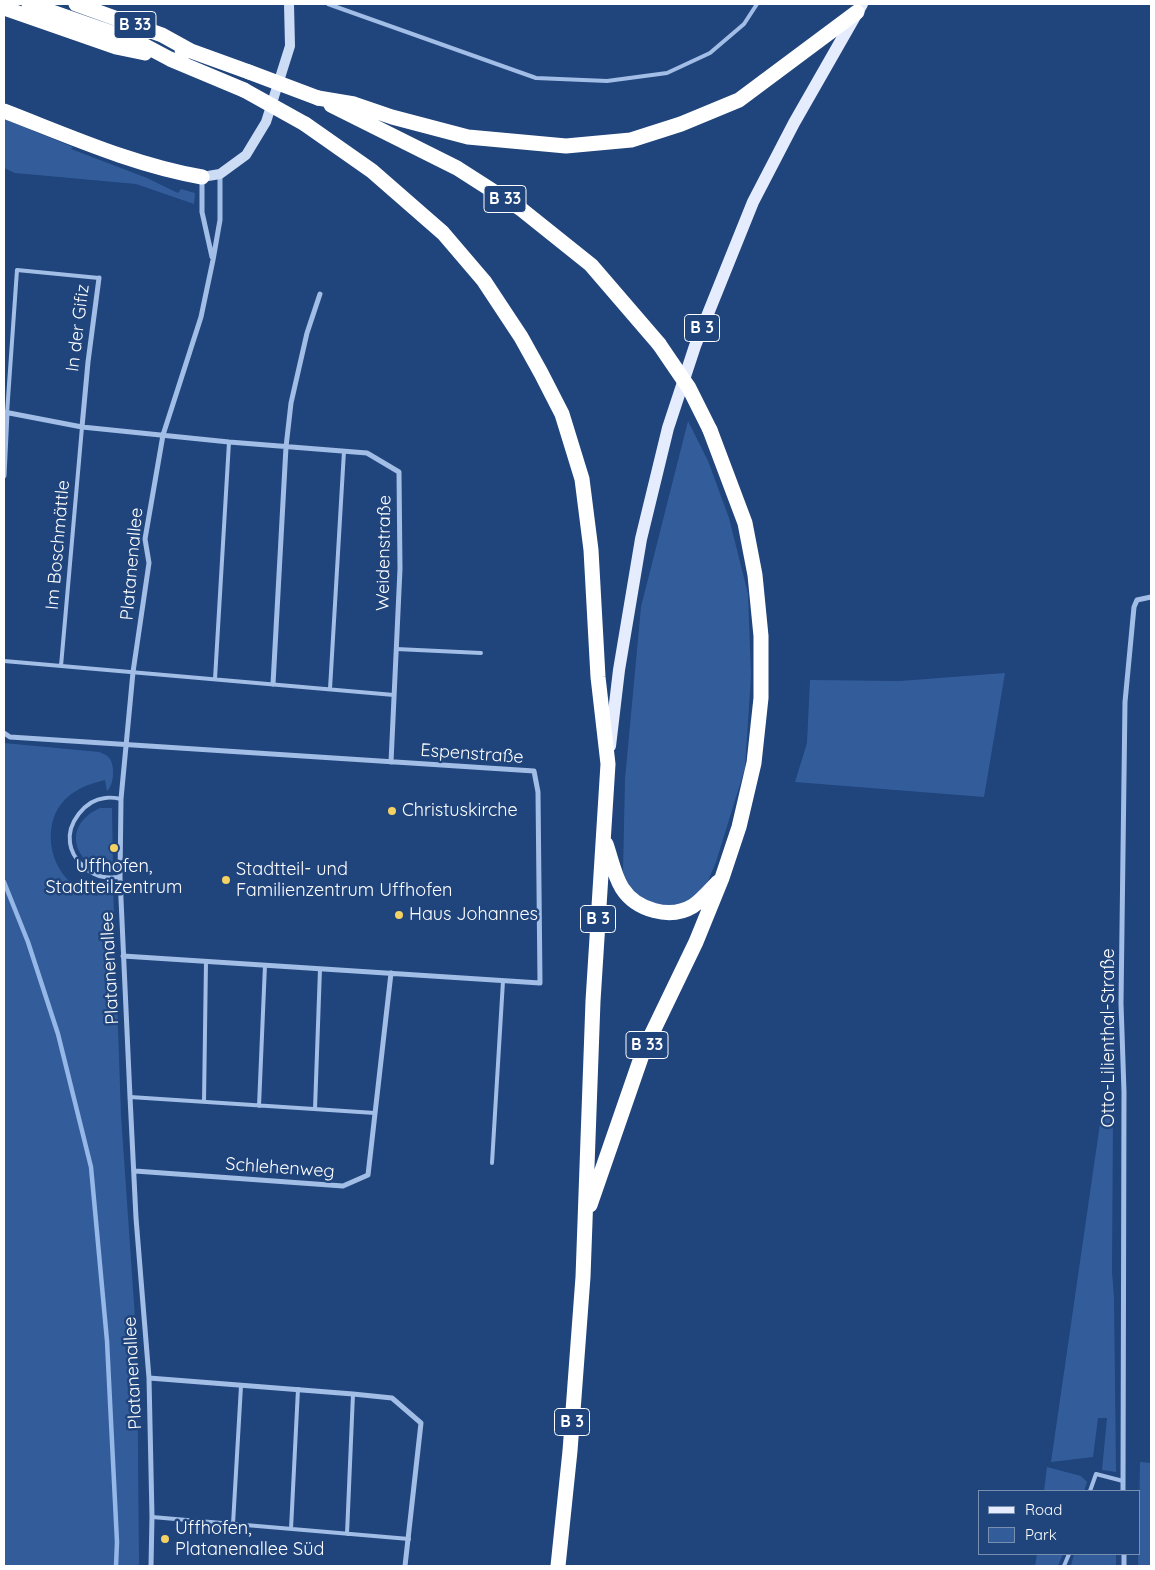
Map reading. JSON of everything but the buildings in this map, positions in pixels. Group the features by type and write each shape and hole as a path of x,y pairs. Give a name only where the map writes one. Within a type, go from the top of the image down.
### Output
{"highway":[{"name":"B 33","path":"30,4 138,42 170,59 244,90 306,124 372,171 442,233 484,282 521,337 562,414 582,479 591,550 598,677 608,764"},
{"name":"B 33","path":"76,4 162,35 191,52"},
{"path":"4,8 116,47 170,59"},
{"path":"318,98 354,104 392,117 468,137 566,146 632,140 681,124 739,100 860,8"},
{"name":"B 33","path":"138,42 191,52 318,98 457,168 521,209 592,265 659,344 689,388 710,430 745,523 755,575 760,636 761,698 754,763 738,827 722,878 696,942 643,1052 586,1218"},
{"path":"4,111 129,159 202,177"},
{"name":"B 3","path":"558,1566 570,1451 583,1277 593,1001 608,764"},
{"path":"604,838 622,888 633,901 648,909 680,912 693,905 722,878"}],"main road":[{"name":"B 3","path":"608,764 619,670 641,539 668,428 695,346 753,202 794,123 860,8"}],"street":[{"path":"202,177 220,174 246,155 266,122 290,46 289,4"},
{"name":"Platanenallee","path":"151,1566 152,1517 149,1378 136,1218 123,956 120,877 121,799 132,672 149,563 145,539 163,435 201,317 213,260 220,220 220,174"},
{"name":"Platanenallee","path":"202,177 202,212 213,260"},
{"name":"In der Gifiz","path":"82,426 99,278"},
{"path":"273,684 286,446 293,394 307,334 320,294"},
{"path":"4,476 5,412 82,426 163,435"},
{"name":"Weidenstraße","path":"163,435 367,453 399,472 400,570 391,762"},
{"name":"Otto-Lilienthal-Straße","path":"1123,1490 1124,1092 1121,1003 1125,702 1134,607 1137,600 1151,597"},
{"path":"4,733 10,737 126,744"},
{"name":"Espenstraße","path":"123,956 540,983 538,792 534,772 126,744"},
{"name":"Schlehenweg","path":"135,1171 343,1186 368,1175 391,973"},
{"path":"149,1378 392,1398 421,1423 410,1539 405,1566"}],"lane":[{"path":"328,4 536,78 607,81 667,73 710,53 744,24 757,4"},
{"name":"In der Gifiz","path":"5,412 17,270 99,278"},
{"name":"Im Boschmättle","path":"61,666 82,426"},
{"path":"215,679 229,442"},
{"path":"330,690 344,451"},
{"path":"396,649 481,653"},
{"path":"4,661 394,695"},
{"path":"120,877 104,877 89,871 77,860 70,844 72,829 78,814 90,803 105,798 121,799"},
{"path":"204,1102 206,961"},
{"path":"259,1106 265,965"},
{"path":"314,1109 320,969"},
{"path":"492,1163 503,981"},
{"path":"130,1096 375,1113"},
{"path":"233,1524 241,1386"},
{"path":"291,1529 298,1389"},
{"path":"347,1534 353,1394"},
{"path":"1090,1490 1096,1474 1123,1481"},
{"path":"152,1517 410,1539"}],"green space":[{"path":"4,119 73,147 71,149 147,178 178,193 181,189 195,193 194,204 136,184 15,173 4,168"},
{"path":"688,421 708,461 729,518 748,594 751,675 745,768 716,862 708,881 693,900 674,907 652,905 633,895 623,872 625,779 641,607"},
{"path":"1005,673 984,797 795,782 807,743 810,680 900,681"},
{"path":"4,743 99,752 109,758 113,767 112,780 107,791 105,780 86,786 65,799 53,820 51,845 59,869 74,885 97,896 101,885 113,887 121,1115 137,1347 139,1566 4,1566"},
{"path":"100,808 112,808 113,873 89,863 81,855 77,845 76,835 80,825 87,816"},
{"path":"1104,1096 1111,1098 1113,1116 1112,1272 1116,1472 1102,1470 1107,1418 1098,1418 1093,1457 1051,1462"},
{"path":"1140,1462 1151,1463 1151,1566 1138,1566 1138,1555 1140,1555"},
{"path":"1047,1467 1081,1476 1087,1482 1084,1490 1044,1490"},
{"path":"1037,1555 1063,1555 1058,1566 1035,1566"},
{"path":"1074,1555 1116,1555 1116,1566 1071,1566"}],"waterway":[{"path":"4,882 28,942 58,1034 91,1167 107,1341 117,1542 116,1566"}],"place":[{"name":"Christuskirche","path":"392,811"},
{"name":"Uffhofen, Stadtteilzentrum","path":"114,848"},
{"name":"Stadtteil- und Familienzentrum Uffhofen","path":"226,880"},
{"name":"Haus Johannes","path":"399,915"},
{"name":"Uffhofen, Platanenallee Süd","path":"165,1539"}]}
